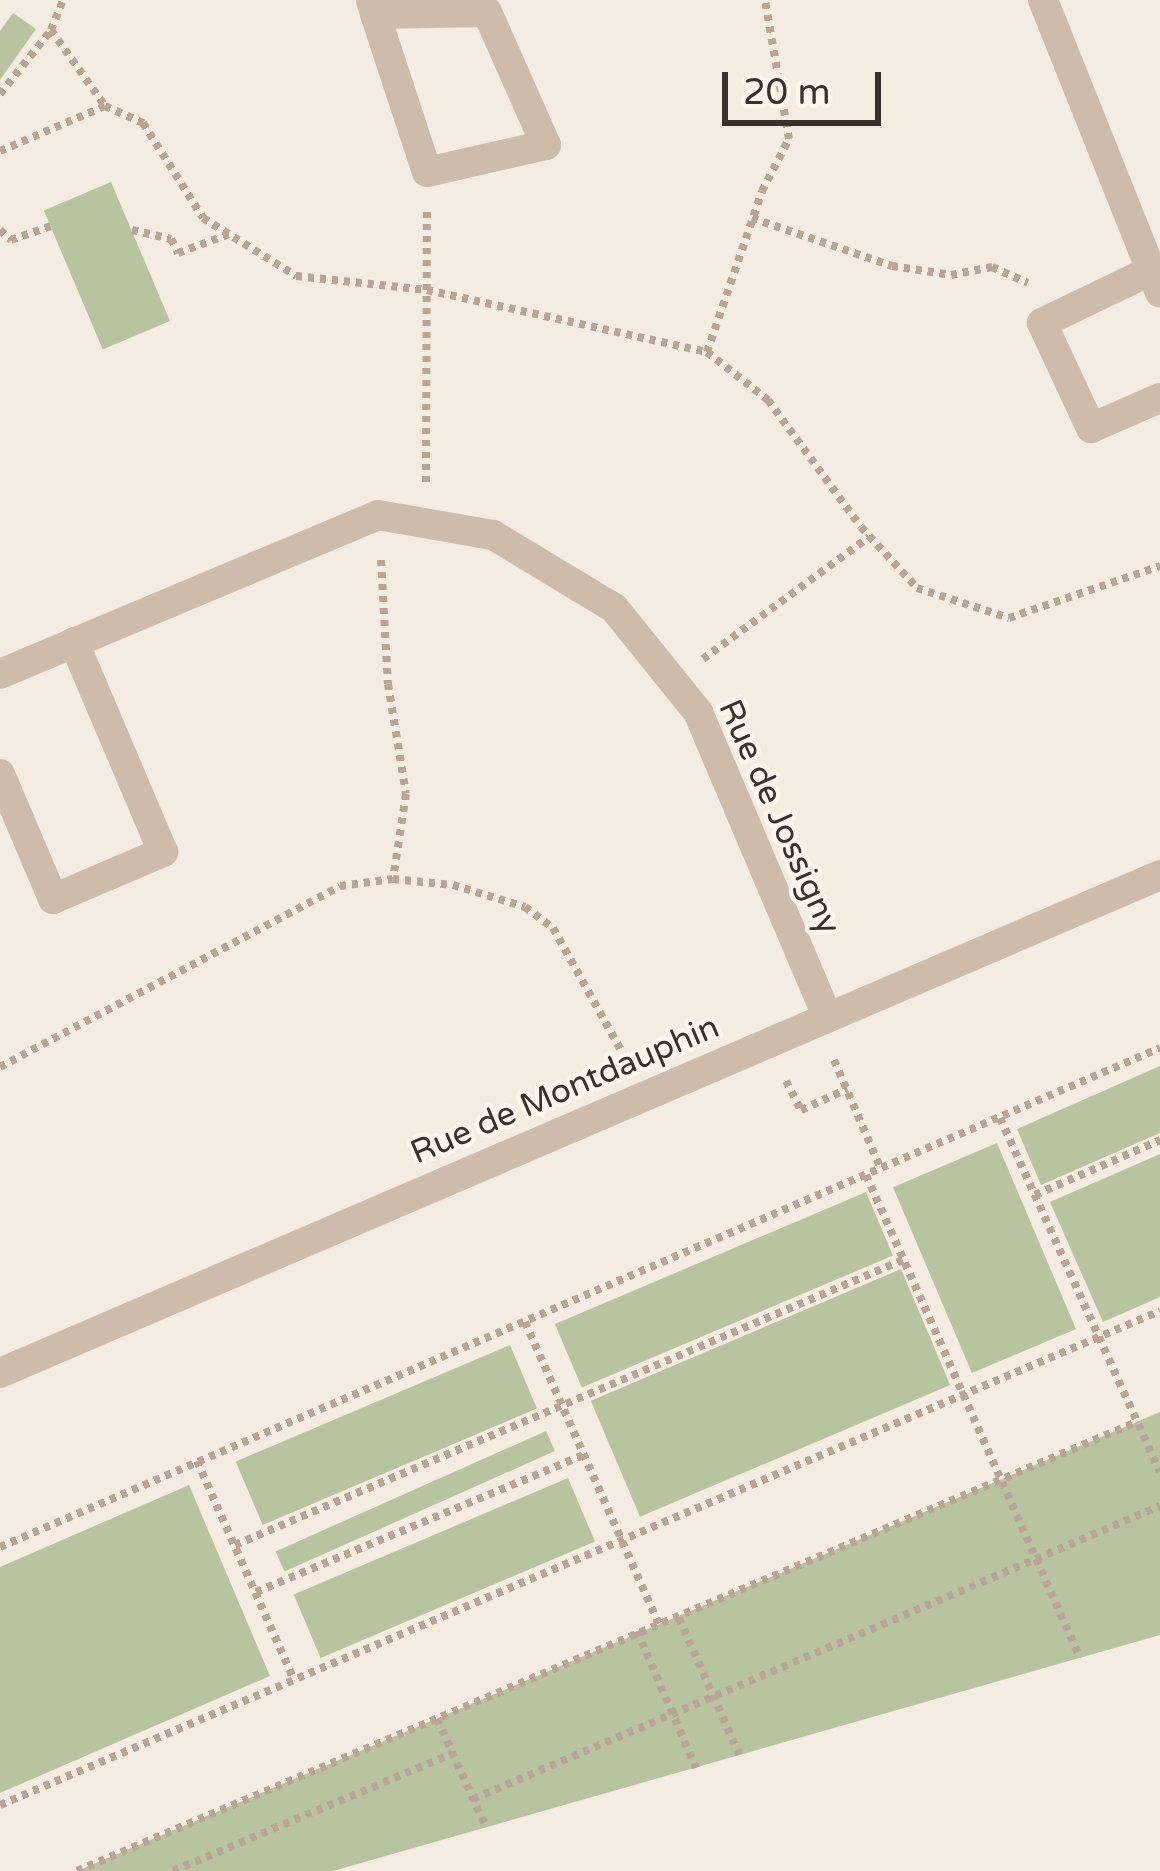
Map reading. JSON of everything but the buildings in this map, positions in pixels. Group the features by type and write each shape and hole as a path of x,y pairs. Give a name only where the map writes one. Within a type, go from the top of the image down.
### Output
{"street":[{"path":"1043,0 1155,282 1070,308 1042,322 1091,428 1160,398"},
{"path":"373,7 487,12 546,145 427,172 373,7"},
{"path":"0,674 378,515"},
{"name":"Rue de Jossigny","path":"378,515 493,535 614,608 698,712 822,1018"},
{"path":"0,774 53,899 163,852 74,642"},
{"name":"Rue de Montdauphin","path":"0,1373 1160,875"}],"path":[{"path":"0,94 51,30 63,0"},
{"path":"707,352 752,218 789,140 765,0"},
{"path":"51,30 105,106 143,123 203,218 296,276 427,290 707,352 768,400 869,537 916,588 1009,618 1160,566"},
{"path":"0,151 105,106"},
{"path":"425,523 427,172"},
{"path":"752,218 892,266 951,275 992,267 1070,308"},
{"path":"0,230 11,240 51,226"},
{"path":"132,230 171,239 178,253 229,234"},
{"path":"378,515 388,684 406,794 393,880"},
{"path":"674,682 869,537"},
{"path":"0,1066 340,886 393,880 453,885 525,907 553,928 613,1025 641,1096"},
{"path":"822,1018 881,1168"},
{"path":"765,1042 801,1110 847,1090"},
{"path":"0,1547 1160,1048"},
{"path":"1000,1118 1160,1472"},
{"path":"1035,1195 1160,1140"},
{"path":"866,1175 1080,1658"},
{"path":"235,1545 903,1260"},
{"path":"0,1805 1160,1311"},
{"path":"525,1322 659,1624"},
{"path":"77,1871 1137,1422"},
{"path":"256,1592 584,1454"},
{"path":"197,1461 294,1680"},
{"path":"473,1799 1160,1506"},
{"path":"679,1617 739,1754"},
{"path":"638,1631 696,1768"},
{"path":"437,1719 486,1827"},
{"path":"173,1871 452,1754"}],"green space":[{"path":"13,13 36,29 0,80 0,31"},
{"path":"111,182 170,321 103,350 44,211"},
{"path":"1160,1066 1160,1133 1041,1185 1017,1129"},
{"path":"997,1143 1076,1329 972,1373 893,1187"},
{"path":"1160,1154 1160,1297 1103,1322 1050,1202"},
{"path":"866,1192 893,1256 582,1388 555,1324"},
{"path":"901,1269 950,1385 640,1517 591,1401"},
{"path":"510,1345 537,1409 263,1525 236,1461"},
{"path":"1160,1412 1160,1635 333,1871 77,1871"},
{"path":"546,1431 555,1451 285,1571 276,1551"},
{"path":"568,1478 595,1542 321,1658 294,1594"},
{"path":"189,1485 270,1676 0,1793 0,1567"}]}
